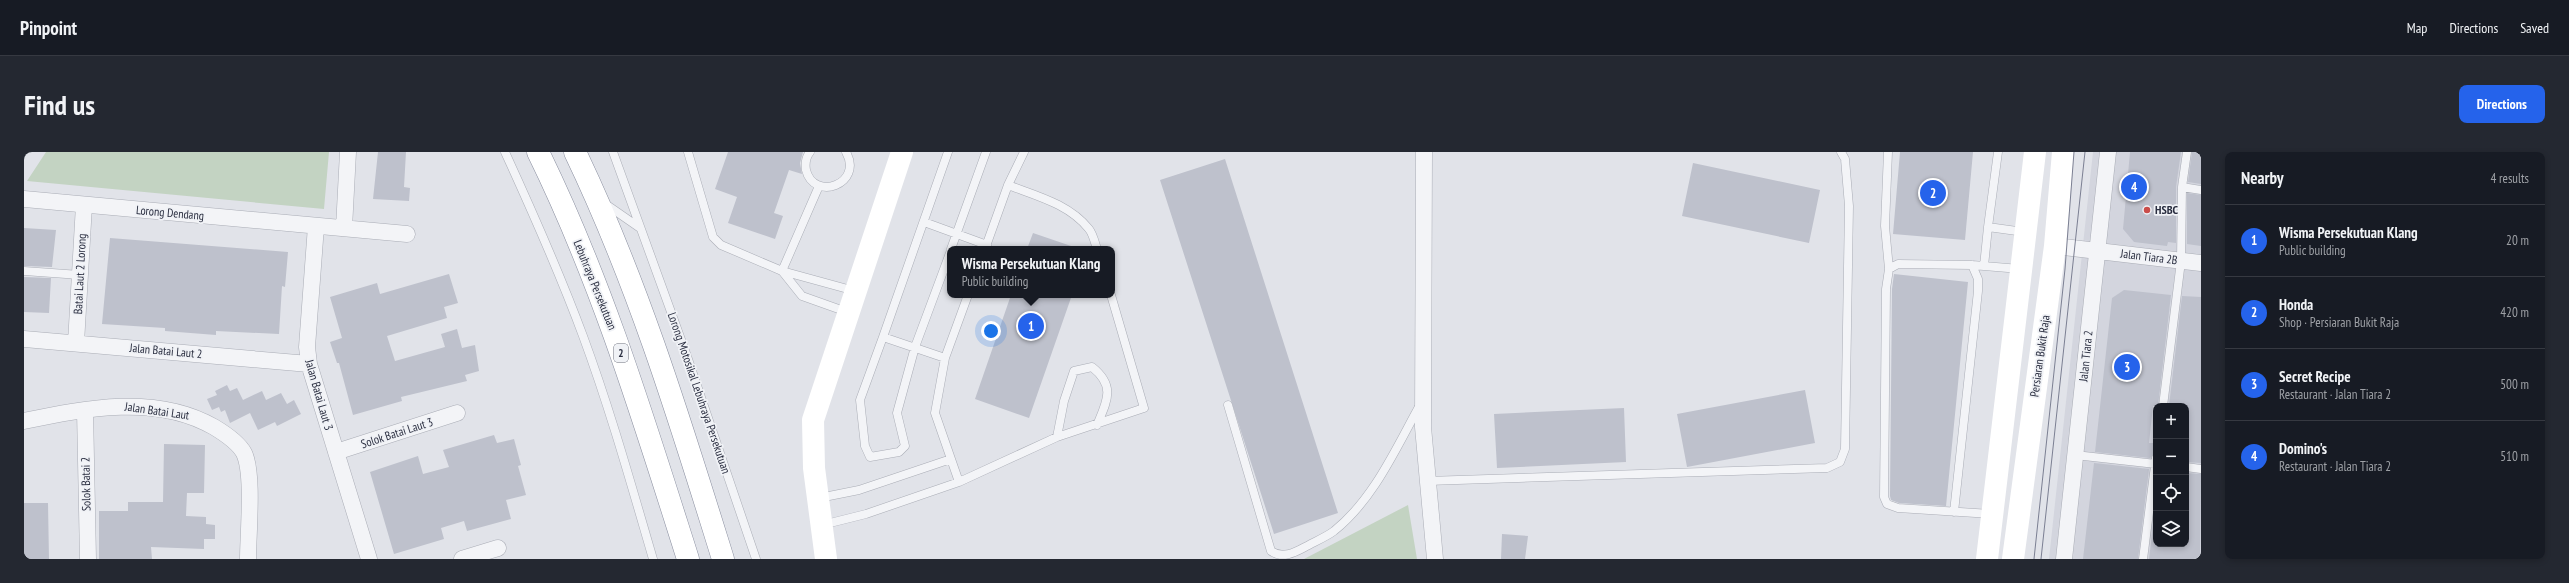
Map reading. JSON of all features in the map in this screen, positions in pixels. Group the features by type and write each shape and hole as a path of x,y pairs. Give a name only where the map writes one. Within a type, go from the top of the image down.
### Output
{"main road":[{"name":"Lebuhraya Persekutuan","path":"538,152 587,262 618,344 688,559"},
{"path":"575,152 597,197 658,352 723,559"},
{"path":"826,559 814,468 813,420 902,152"},
{"path":"1987,559 2024,232 2035,152"},
{"name":"Persiaran Bukit Raja","path":"2013,559 2055,246 2063,152"}],"street":[{"path":"344,228 348,152"},
{"path":"1424,152 1423,399 1427,481 1435,559"},
{"name":"Jalan Tiara 2","path":"2064,559 2108,152"},
{"name":"Lorong Dendang","path":"24,199 407,234"},
{"name":"Batai Laut 2 Lorong","path":"76,343 84,205"},
{"name":"Jalan Batai Laut 3","path":"316,226 307,347 309,364 369,559"},
{"name":"Jalan Tiara 2B","path":"2055,246 2201,263"},
{"name":"Jalan Batai Laut 2","path":"24,339 309,364"},
{"name":"Jalan Batai Laut","path":"24,421 84,410 124,406 180,412 196,417 225,433 244,453 249,479 248,559"},
{"name":"Solok Batai 2","path":"84,410 88,559"},
{"name":"Solok Batai Laut 3","path":"336,452 457,413"},
{"path":"462,559 498,548"}],"lane":[{"path":"505,152 537,222 583,337 617,436 653,559"},
{"name":"Lorong Motosikal Lebuhraya Persekutuan","path":"613,152 687,356 756,559"},
{"path":"688,152 712,237 720,245 782,270 855,291"},
{"path":"692,162 696,152"},
{"path":"810,152 806,168 808,176 820,186 834,186 846,179 850,165 846,152"},
{"path":"947,261 915,347 897,414 905,446 899,452 870,457 865,446 860,400 948,152"},
{"path":"953,246 986,152"},
{"path":"986,246 1008,185 1024,152"},
{"path":"1427,481 1827,468 1840,462 1845,449 1849,206 1845,159 1841,152"},
{"path":"1888,152 1884,226 1888,268 1886,289 1884,497 1886,504 1898,508 1992,514"},
{"path":"1984,266 1998,152"},
{"path":"2163,403 2181,261 2182,187 2186,152"},
{"path":"1008,185 1055,202 1071,212 1090,230 1096,246"},
{"path":"782,270 820,186"},
{"path":"2182,187 2201,190"},
{"path":"597,197 640,228"},
{"path":"924,222 983,246"},
{"path":"1988,227 2024,232"},
{"path":"1888,268 1898,264 1972,265 2020,269"},
{"path":"1954,512 1978,291 1978,279 1972,265"},
{"path":"782,270 802,296 848,312"},
{"path":"24,271 80,275"},
{"path":"959,482 935,414 945,358 967,298"},
{"path":"822,525 866,514 959,482 1057,437 1097,425 1144,408 1112,298"},
{"path":"883,337 945,358"},
{"path":"1057,437 1064,401 1074,371 1092,367 1104,376 1108,386 1106,402 1097,425"},
{"path":"1228,405 1271,551 1276,555 1286,555 1295,553 1333,532 1348,518 1376,482 1423,399"},
{"path":"2075,455 2153,462"},
{"path":"818,499 859,490 951,459"},
{"path":"2189,467 2201,469"},
{"path":"2143,559 2154,475"}],"shaded area":[{"path":"2093,152 2201,152 2201,559 2049,559"}],"green space":[{"path":"46,152 329,152 324,209 27,181"},
{"path":"1408,505 1417,559 1304,559"}],"building":[{"path":"378,152 406,152 404,187 410,188 409,201 373,199"},
{"path":"728,152 803,152 800,163 802,174 789,170 774,213 783,216 775,239 728,223 737,197 715,189"},
{"path":"1900,152 1973,152 1965,240 1893,234"},
{"path":"2130,152 2181,152 2176,187 2176,243 2168,242 2167,246 2134,242 2123,229"},
{"path":"2192,152 2201,152 2201,184 2188,182"},
{"path":"1225,159 1338,513 1274,534 1160,180"},
{"path":"1693,163 1820,190 1809,243 1682,216"},
{"path":"2187,193 2201,195 2201,246 2187,244"},
{"path":"24,228 56,230 52,267 24,266"},
{"path":"1033,233 1071,246 1028,246"},
{"path":"110,238 288,252 285,287 282,286 279,334 216,331 216,335 165,331 165,328 102,324"},
{"path":"449,274 458,303 444,307 447,318 387,336 395,361 445,347 441,334 457,329 462,348 475,345 479,371 465,375 467,381 401,397 402,401 353,415 339,363 337,363 330,342 342,338 330,297 377,283 380,294"},
{"path":"1894,274 1968,282 1946,506 1899,503 1891,500 1890,496 1892,289"},
{"path":"24,277 51,278 49,313 24,312"},
{"path":"2124,290 2171,295 2158,403 2153,403 2149,443 2153,443 2153,456 2150,458 2095,452 2112,298"},
{"path":"2182,296 2201,297 2201,463 2189,462 2189,403 2169,403"},
{"path":"1010,298 1071,298 1029,418 975,399"},
{"path":"227,385 230,391 237,388 243,400 262,391 266,400 281,393 287,404 294,400 301,414 277,426 275,422 258,430 250,413 230,423 225,410 221,412 219,407 212,410 207,399 217,395 215,391"},
{"path":"1805,390 1815,443 1687,467 1677,414"},
{"path":"1624,408 1626,462 1497,468 1494,414"},
{"path":"494,435 497,443 514,439 521,465 518,466 526,495 506,500 511,519 467,531 464,521 441,528 444,539 394,554 370,472 418,456 423,474 449,467 443,450"},
{"path":"164,444 205,445 204,493 187,493 186,516 206,517 206,524 215,525 215,539 204,539 204,549 151,547 152,559 99,559 99,511 128,511 128,502 163,502"},
{"path":"2094,463 2149,469 2138,559 2083,559"},
{"path":"2189,473 2201,474 2200,559 2149,559 2153,526 2153,547 2189,547"},
{"path":"24,503 48,503 49,559 24,559"},
{"path":"1502,534 1528,536 1525,559 1501,559"}],"tram line":[{"path":"2034,559 2065,269 2074,152"},
{"path":"2041,559 2085,152"}],"place":[{"name":"Domino's","path":"2134,187"},
{"name":"Honda","path":"1933,193"},
{"name":"HSBC","path":"2147,210"},
{"name":"Wisma Persekutuan Klang","path":"1031,326"},
{"name":"Secret Recipe","path":"2127,367"}]}
